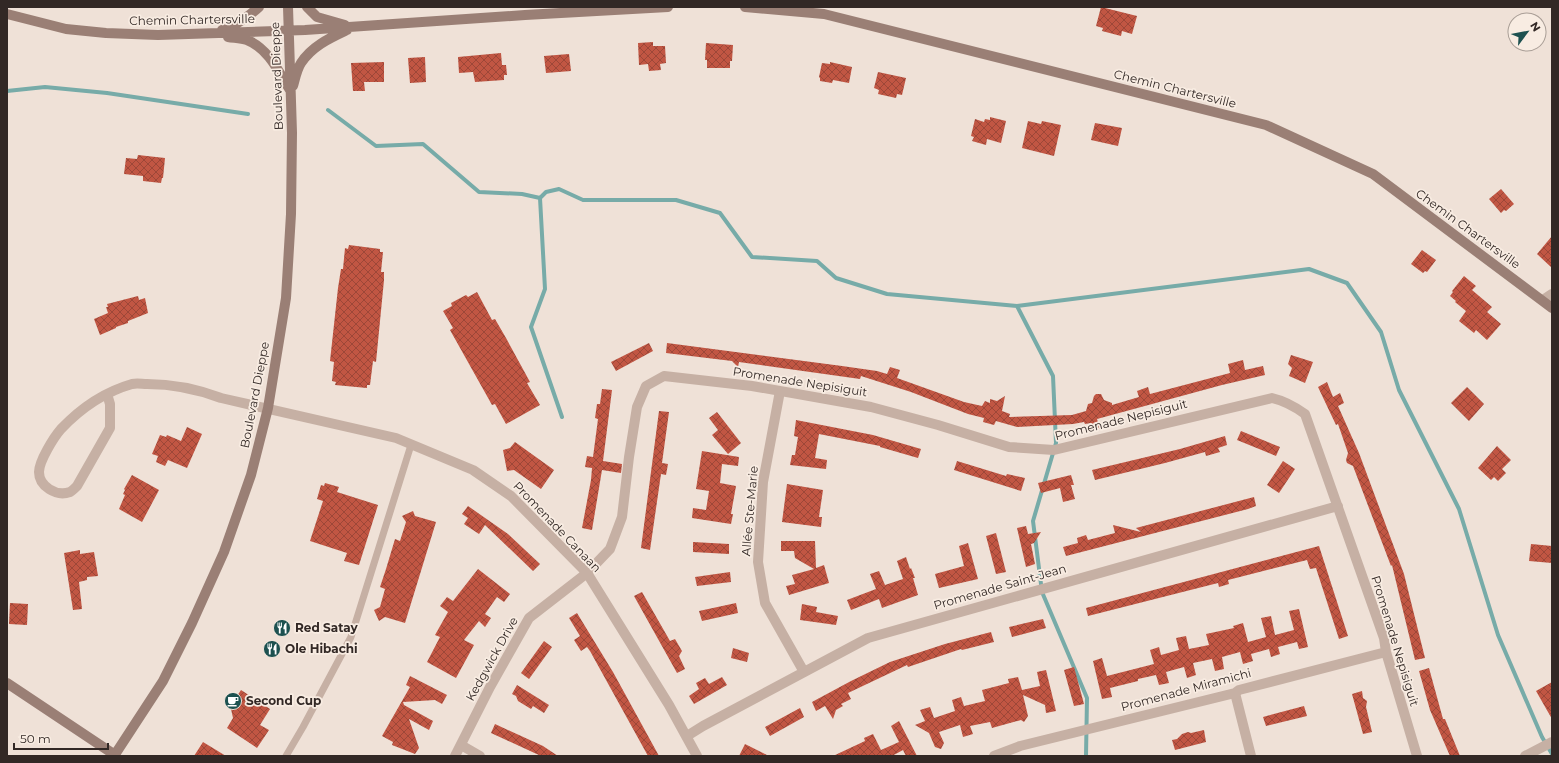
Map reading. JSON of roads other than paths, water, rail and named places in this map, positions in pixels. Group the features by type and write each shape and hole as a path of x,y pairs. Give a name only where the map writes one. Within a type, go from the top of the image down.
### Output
{"street":[{"path":"213,33 237,25 249,17 259,7"},
{"name":"Boulevard Dieppe","path":"115,756 163,681 192,623 224,552 248,482 268,408 286,298 291,206 292,133 288,7"},
{"path":"307,7 317,17 353,27"},
{"name":"Chemin Chartersville","path":"7,14 66,29 106,33 158,35 289,31 668,7"},
{"name":"Chemin Chartersville","path":"745,7 824,14 1266,125 1373,174 1552,308"},
{"path":"291,92 301,63 308,54 328,39 353,27"},
{"path":"213,33 248,40 264,52 279,72 291,92"},
{"path":"1543,300 1552,294"},
{"name":"Promenade Nepisiguit","path":"587,573 610,548 622,517 637,407 646,386 664,376 752,386 871,408 938,425 1009,447 1054,450 1272,398 1294,406 1305,414 1384,638 1386,652 1417,756"},
{"name":"Promenade Canaan","path":"107,394 110,404 110,428 77,486 70,492 56,492 50,490 40,478 39,470 40,464 56,436 83,408 107,394 133,384 161,384 196,389 221,398 396,438 473,470 511,496 587,573 687,736 697,756"},
{"name":"Allée Ste-Marie","path":"780,391 763,482 758,562 765,603 804,672"},
{"name":"Promenade Saint-Jean","path":"687,736 868,638 1338,506"},
{"name":"Kedgwick Drive","path":"456,756 490,687 529,618 587,573"},
{"name":"Promenade Miramichi","path":"994,756 1020,746 1235,693 1239,690 1386,652"},
{"path":"7,683 115,756"},
{"path":"1235,693 1251,756"},
{"path":"1524,756 1552,742"},
{"path":"461,745 480,756"}],"lane":[{"path":"286,756 303,728 351,637 411,445"}],"waterway":[{"path":"7,91 45,87 107,93 248,114"},
{"path":"328,110 376,146 423,144 479,192 522,194 540,198"},
{"path":"540,198 546,192 559,189 583,200 676,200 720,213 752,257 817,261 836,278 887,294 1017,306 1309,269 1347,283 1381,332 1399,390 1459,509 1498,635 1542,737 1552,754"},
{"path":"540,198 545,289 531,327 562,417"},
{"path":"1017,306 1053,376 1056,443 1033,521 1042,592 1087,698 1086,756"}],"place":[{"name":"Red Satay","path":"282,628"},
{"name":"Ole Hibachi","path":"272,649"},
{"name":"Second Cup","path":"233,701"}]}
